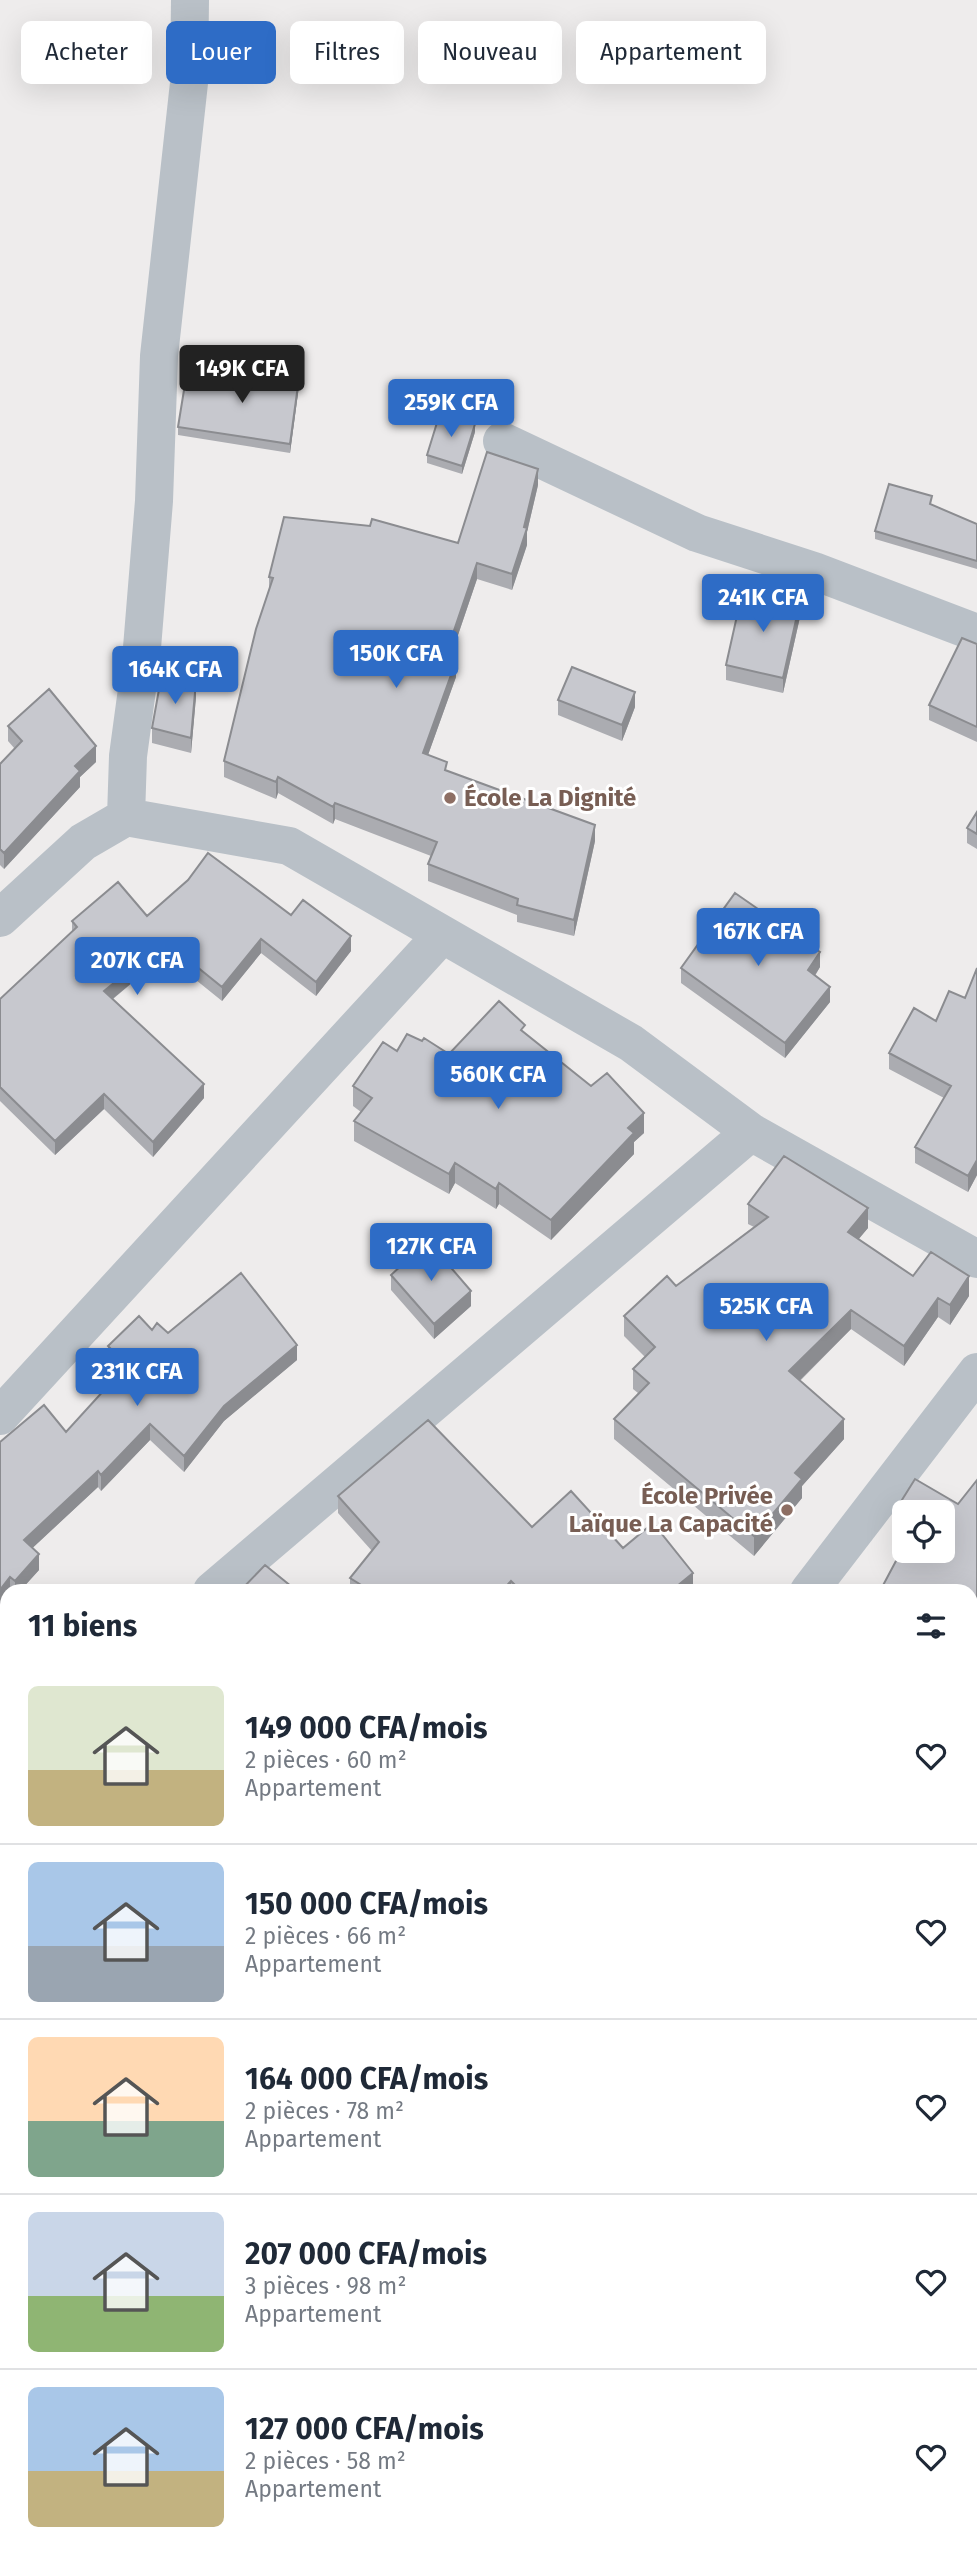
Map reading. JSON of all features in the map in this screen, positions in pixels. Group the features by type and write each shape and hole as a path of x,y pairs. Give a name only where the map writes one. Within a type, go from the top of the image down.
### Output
{"street":[{"path":"126,817 128,756 141,660 154,501 159,356 189,83 190,0"},
{"path":"502,441 697,533 814,570 977,634"},
{"path":"0,918 83,842 126,817 289,846 441,936 631,1043 751,1132 977,1259"},
{"path":"0,1416 441,936"},
{"path":"220,1584 751,1132"},
{"path":"814,1584 977,1372"}],"building":[{"path":"214,366 299,378 290,444 178,427 185,384 212,388"},
{"path":"440,413 475,424 462,466 427,455"},
{"path":"487,452 538,469 524,527 527,528 512,574 477,563 445,657 456,661 423,753 447,762 445,770 595,825 574,920 517,905 518,899 428,864 437,842 335,803 333,807 278,777 276,782 224,761 256,629 273,578 269,577 284,517 370,526 372,519 458,543"},
{"path":"889,484 932,496 930,504 977,524 977,561 875,531"},
{"path":"743,589 800,602 783,678 726,665"},
{"path":"962,638 977,644 977,727 929,705"},
{"path":"572,667 635,692 622,725 558,700"},
{"path":"162,673 196,681 191,738 152,728"},
{"path":"49,689 96,746 75,766 80,771 4,853 0,849 0,764 22,741 8,726"},
{"path":"977,812 977,834 967,828"},
{"path":"208,853 291,915 303,900 351,936 316,982 261,939 222,987 165,941 104,991 204,1084 153,1142 104,1094 55,1141 0,1087 0,999 77,927 72,921 118,882 147,916 188,880"},
{"path":"735,893 820,952 808,970 830,987 785,1043 681,968"},
{"path":"977,968 977,1160 968,1176 915,1147 951,1086 889,1053 914,1008 936,1021 949,991 965,998"},
{"path":"499,1001 525,1025 521,1030 591,1086 607,1073 644,1113 628,1128 634,1133 551,1220 499,1183 496,1189 455,1163 449,1174 354,1121 372,1098 353,1086 383,1042 397,1051 407,1034 422,1041 424,1038 449,1054"},
{"path":"784,1156 868,1208 848,1232 913,1276 931,1252 969,1276 950,1305 938,1298 904,1346 851,1310 789,1371 844,1419 795,1473 802,1479 754,1536 614,1419 649,1383 633,1369 655,1347 624,1316 667,1276 676,1286 768,1217 748,1204"},
{"path":"428,1241 471,1291 434,1324 391,1275"},
{"path":"241,1273 297,1345 224,1406 184,1456 150,1424 101,1475 98,1471 24,1540 39,1554 15,1581 10,1577 5,1584 0,1584 0,1442 44,1405 66,1432 127,1365 108,1346 139,1316 152,1330 157,1323 168,1333"},
{"path":"428,1420 532,1527 571,1491 623,1548 653,1523 693,1573 680,1584 514,1584 511,1581 508,1584 360,1584 350,1578 379,1542 338,1496"},
{"path":"915,1479 951,1500 902,1500"},
{"path":"977,1480 977,1584 884,1584 895,1563 955,1563 955,1502 958,1504"},
{"path":"265,1565 288,1584 247,1584"}],"place":[{"name":"École La Dignité","path":"450,798"},
{"name":"École Privée Laïque La Capacité","path":"787,1510"}]}
